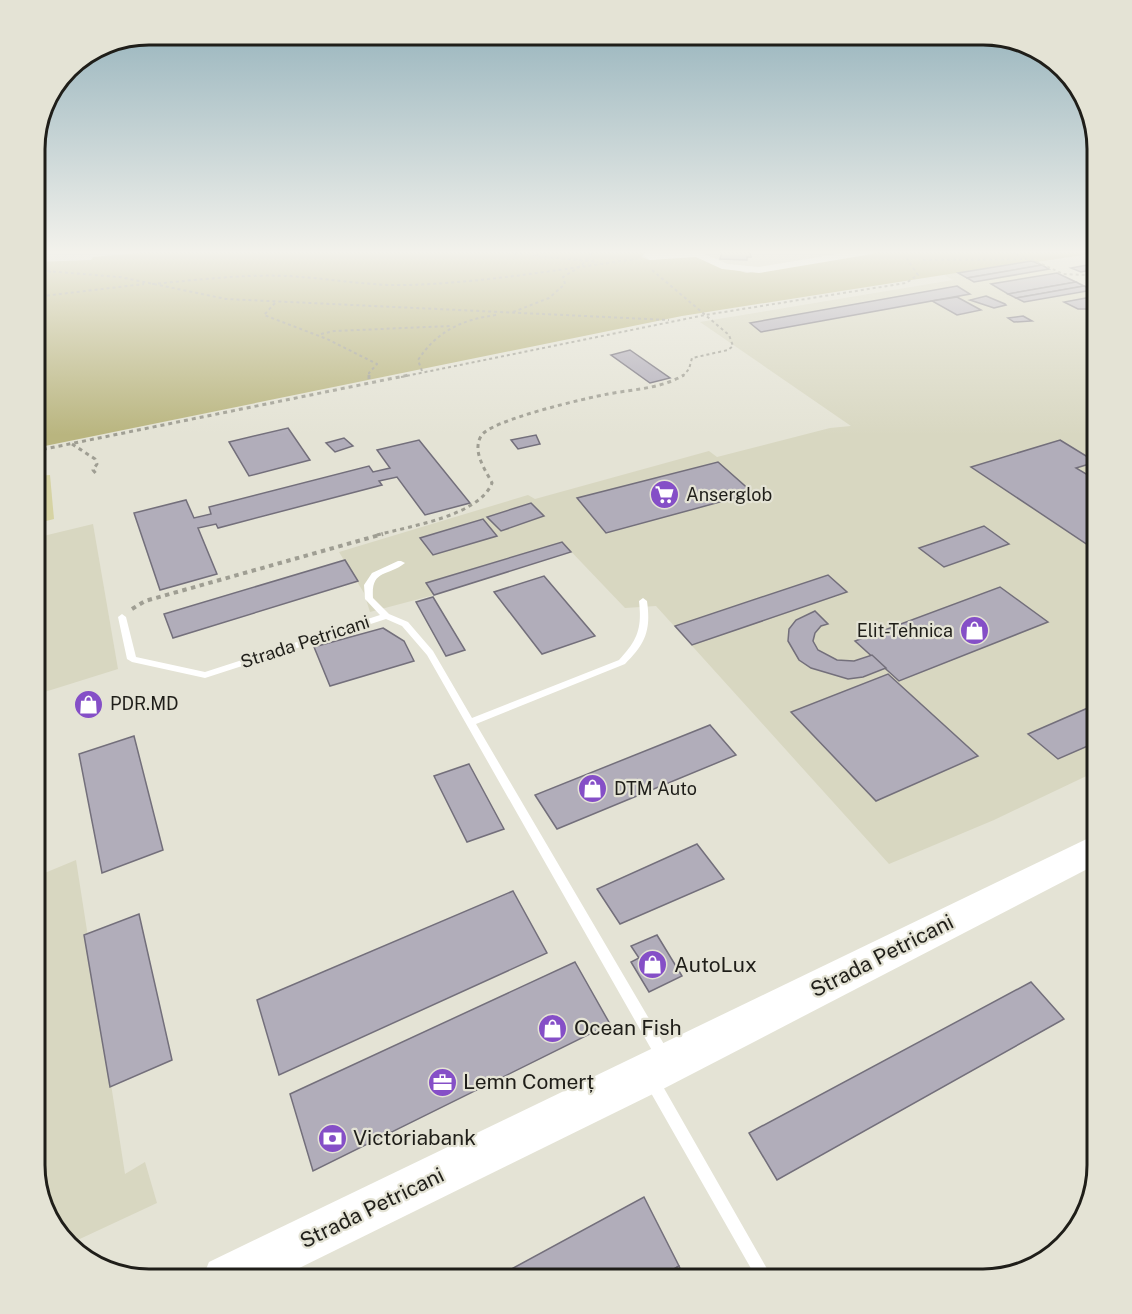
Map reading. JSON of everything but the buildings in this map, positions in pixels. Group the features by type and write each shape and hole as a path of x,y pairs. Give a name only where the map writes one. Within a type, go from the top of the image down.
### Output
{"main road":[{"name":"Strada Petricani","path":"248,1269 1087,854"}],"lane":[{"path":"386,616 369,599 368,585 375,575 401,563"},
{"path":"471,722 622,662 636,649 645,632 646,618 643,601"},
{"name":"Strada Petricani","path":"123,617 132,659 204,675 386,616 405,624 414,631 430,653 471,722 643,1025 658,1068 759,1269"}],"path":[{"path":"266,312 264,315 269,319 289,323 340,343 376,364 369,373 369,382"},
{"path":"494,312 676,321"},
{"path":"123,617 146,601 466,510 482,501 489,493 492,483 477,452 481,436 488,429 517,417 557,406 621,390 660,386 674,381 688,369 692,358 728,350 733,346 733,340 729,335 702,312"},
{"path":"45,449 722,312"},
{"path":"422,371 418,360 424,348 451,326 472,317 510,313"},
{"path":"319,335 334,331 451,326"},
{"path":"71,443 95,459 97,464 93,470 98,476"}],"shaded area":[{"path":"45,312 705,312 45,446"},
{"path":"758,312 1087,312 1087,776 994,820 889,864 656,606 625,608 562,542 427,583 434,595 370,612 364,593 339,552 528,495 535,499 709,451 717,457 830,428 851,426 700,322"},
{"path":"45,475 50,475 54,519 45,521"},
{"path":"93,524 118,669 45,692 45,536"},
{"path":"76,860 125,1174 145,1162 157,1203 77,1240 59,1217 47,1185 45,1165 45,873"}],"place":[{"name":"Anserglob","path":"665,495"},
{"name":"Elit-Tehnica","path":"974,631"},
{"name":"PDR.MD","path":"89,704"},
{"name":"DTM Auto","path":"593,789"},
{"name":"AutoLux","path":"653,965"},
{"name":"Ocean Fish","path":"553,1028"},
{"name":"Lemn Comerț","path":"442,1082"},
{"name":"Victoriabank","path":"332,1138"}]}
